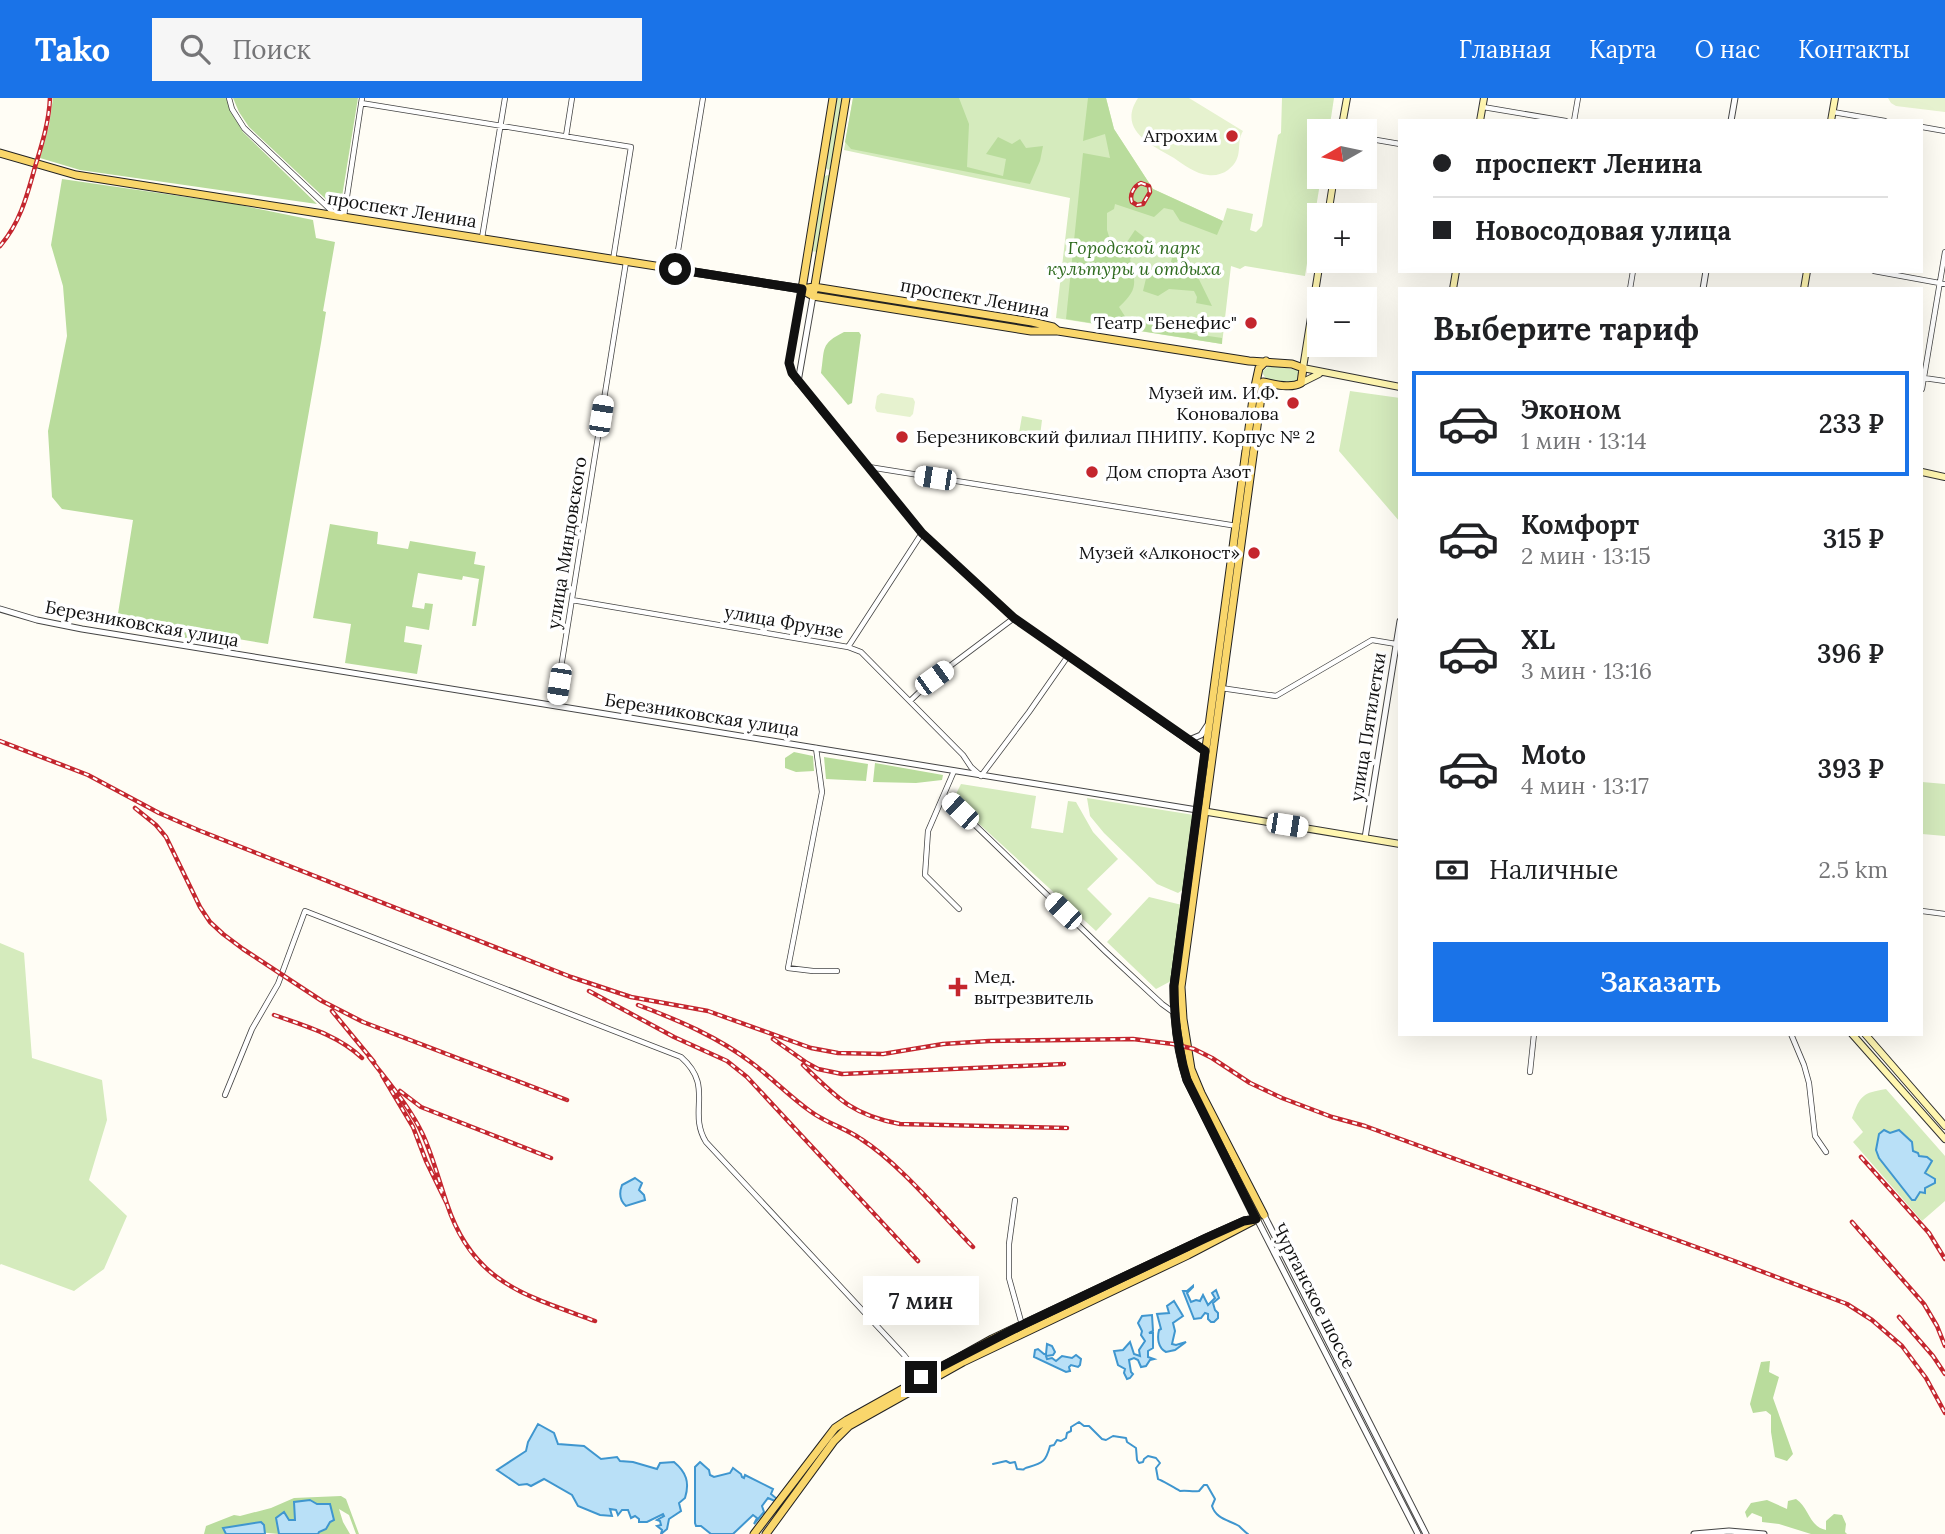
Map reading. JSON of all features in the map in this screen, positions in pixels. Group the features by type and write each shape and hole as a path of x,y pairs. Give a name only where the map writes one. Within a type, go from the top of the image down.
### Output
{"main road":[{"path":"802,289 833,98"},
{"path":"814,291 846,98"},
{"path":"1344,119 1347,98"},
{"path":"1480,119 1484,98"},
{"path":"1831,119 1835,98"},
{"name":"проспект Ленина","path":"0,153 76,175 802,289 1031,331 1058,331 1249,361 1292,365 1398,387"},
{"path":"1301,383 1318,273"},
{"path":"1208,754 1209,724 1263,382 1249,361"},
{"path":"1201,811 1208,754 1221,688 1257,372 1266,361"},
{"path":"1263,382 1291,386 1317,374 1328,373"},
{"path":"1923,472 1945,477"},
{"name":"Березниковская улица","path":"1201,811 1398,844"},
{"name":"Чуртанское шоссе","path":"1201,811 1174,986 1174,1013 1184,1071 1193,1093 1260,1217"},
{"name":"Чуртанское шоссе","path":"1201,811 1181,987 1183,1019 1191,1069 1260,1217"},
{"path":"1174,1013 1183,1019"},
{"path":"1854,1036 1945,1139"},
{"path":"1867,1036 1945,1126"},
{"path":"754,1534 835,1428 847,1420 921,1377 1022,1325 1206,1238 1260,1217"},
{"path":"766,1534 834,1441 849,1426 972,1357 1188,1255 1260,1217"}],"street":[{"path":"229,98 244,128 340,216"},
{"path":"482,239 505,98"},
{"path":"566,136 572,98"},
{"path":"675,269 703,98"},
{"path":"1574,119 1578,98"},
{"path":"1731,119 1735,98"},
{"path":"340,216 362,100 631,147 613,260"},
{"path":"1483,107 1554,119"},
{"path":"1833,112 1873,119"},
{"path":"1923,127 1945,131"},
{"path":"1377,140 1398,144"},
{"path":"1923,384 1942,284 1945,252"},
{"name":"улица Миндовского","path":"555,705 626,262"},
{"path":"1884,273 1942,284"},
{"path":"802,289 789,363 792,373 922,533 1014,618 1208,754"},
{"path":"798,382 814,291"},
{"path":"1924,378 1945,382"},
{"path":"868,467 1239,527"},
{"path":"848,648 922,533"},
{"name":"улица Фрунзе","path":"572,600 861,652 981,776"},
{"name":"Березниковская улица","path":"0,609 82,629 1201,811"},
{"path":"910,701 934,678 1014,618"},
{"name":"улица Пятилетки","path":"1365,838 1398,632"},
{"path":"1221,688 1276,696 1372,640 1396,644"},
{"path":"981,776 1068,656"},
{"path":"1189,740 1201,735 1209,724"},
{"path":"816,748 822,792 788,968 837,971"},
{"path":"954,771 928,831 925,875 959,909"},
{"path":"944,795 1106,952 1174,1013"},
{"path":"225,1095 252,1030 278,984 305,911 681,1057 691,1066 698,1079 701,1096 699,1131 706,1142 904,1355 921,1377"},
{"path":"1923,911 1945,914"},
{"path":"1530,1072 1534,1036"},
{"path":"1792,1036 1806,1073 1815,1136 1826,1153"},
{"path":"1015,1200 1009,1244 1009,1278 1022,1325"},
{"name":"Чуртанское шоссе","path":"1260,1217 1418,1534"},
{"name":"Чуртанское шоссе","path":"1260,1217 1426,1534"},
{"path":"1694,1534 1729,1531 1764,1534"}],"green space":[{"path":"53,98 226,98 243,132 317,204 80,170 40,158"},
{"path":"233,98 358,98 341,203 331,204 249,127"},
{"path":"836,98 843,98 831,168 828,170 825,167"},
{"name":"Городской парк культуры и отдыха","path":"853,98 1106,98 1114,129 1153,189 1223,221 1227,208 1253,214 1250,230 1256,232 1262,226 1278,135 1281,133 1282,98 1334,98 1331,119 1307,119 1307,189 1319,189 1317,203 1307,203 1305,276 1231,266 1222,344 1056,318 1070,198 844,150"},
{"path":"853,98 959,98 969,124 967,167 1003,176 1006,159 986,154 998,137 1012,144 1020,139 1026,148 1043,146 1040,161 1030,184 851,149 845,142"},
{"path":"1088,98 1106,98 1114,129 1153,189 1223,221 1217,235 1180,221 1173,210 1164,208 1154,217 1115,204 1114,209 1107,213 1107,230 1112,246 1123,248 1135,230 1144,237 1138,251 1130,259 1134,286 1119,307 1126,318 1222,338 1222,344 1066,319 1083,153 1110,158 1105,134 1083,141"},
{"path":"1138,98 1189,98 1243,131 1233,165 1221,174 1204,174 1190,169 1147,142 1134,128 1132,119"},
{"path":"1888,98 1945,98 1945,112 1896,106"},
{"path":"824,176 830,176 817,252 811,251"},
{"path":"62,179 235,204 313,220 316,238 335,242 323,311 326,312 321,343 268,644 208,634 203,641 116,626 133,520 62,509 52,497 48,431 67,336 63,286 51,245"},
{"path":"1175,244 1189,259 1212,306 1196,303 1194,291 1169,289 1158,296 1143,291 1148,270 1171,262"},
{"path":"844,332 859,332 861,335 852,403 848,405 821,373 827,344"},
{"path":"1270,365 1297,370 1297,382 1292,384 1266,379 1263,371"},
{"path":"1350,391 1398,398 1398,520 1339,451"},
{"path":"881,393 913,398 913,414 910,417 877,412 877,396"},
{"path":"1022,416 1042,420 1040,436 1019,433"},
{"path":"330,524 378,532 377,544 408,549 410,541 476,552 474,564 485,566 476,626 472,626 479,579 463,576 462,580 418,573 412,607 424,609 425,603 433,604 429,630 406,626 404,642 422,645 417,674 345,663 351,624 313,618"},
{"path":"794,752 813,756 814,771 796,772 785,768 785,758"},
{"path":"824,757 868,764 866,781 826,779"},
{"path":"875,763 943,775 942,780 916,783 873,782"},
{"path":"1923,782 1945,784 1945,836 1923,834"},
{"path":"961,784 1036,796 1031,828 1063,833 1068,801 1076,802 1093,832 1118,859 1087,889 1112,914 1096,931 953,800"},
{"path":"1087,798 1194,815 1184,889 1178,893 1157,884 1090,816"},
{"path":"1149,897 1182,905 1171,981 1156,989 1107,942"},
{"path":"0,943 24,953 32,1058 102,1080 107,1120 89,1180 127,1216 104,1269 74,1291 0,1265"},
{"path":"1886,1089 1945,1156 1945,1201 1922,1221 1853,1142 1863,1132 1852,1118 1857,1104 1863,1096"},
{"path":"1770,1361 1769,1372 1779,1377 1773,1398 1793,1454 1787,1461 1775,1457 1771,1415 1766,1411 1753,1413 1750,1404 1761,1362"},
{"path":"341,1496 346,1499 359,1534 356,1534 349,1515 339,1509 350,1534 318,1534 326,1529 330,1522 295,1520 277,1524 279,1534 223,1529 226,1534 204,1534 206,1526 234,1515 271,1508 294,1498"},
{"path":"1796,1499 1820,1528 1826,1530 1826,1521 1834,1514 1842,1515 1847,1534 1811,1534 1779,1524 1762,1522 1762,1517 1752,1513 1747,1518 1745,1512 1751,1503 1767,1500 1787,1509 1788,1501"}],"water":[{"path":"1884,1130 1890,1133 1899,1130 1912,1142 1913,1151 1932,1161 1925,1173 1935,1179 1935,1183 1925,1188 1925,1193 1920,1192 1915,1200 1912,1200 1879,1158 1876,1150 1879,1134"},
{"path":"635,1178 642,1183 639,1190 645,1200 626,1206 621,1199 621,1188"},
{"path":"1193,1286 1187,1293 1191,1302 1200,1301 1203,1295 1208,1305 1215,1298 1212,1293 1216,1290 1219,1298 1213,1303 1218,1318 1214,1322 1208,1319 1208,1314 1205,1313 1201,1318 1194,1319 1183,1291"},
{"path":"1174,1301 1183,1316 1173,1323 1175,1331 1172,1344 1186,1342 1175,1350 1166,1352 1159,1342 1158,1333 1161,1329 1157,1314 1169,1313 1167,1306"},
{"path":"1152,1315 1153,1331 1149,1333 1153,1333 1153,1348 1148,1351 1148,1357 1154,1359 1141,1367 1138,1360 1129,1360 1133,1374 1127,1379 1125,1369 1118,1365 1114,1351 1123,1350 1130,1342 1134,1354 1140,1356 1139,1350 1145,1341 1138,1323 1142,1316"},
{"path":"1047,1344 1052,1346 1055,1352 1046,1356 1047,1359 1056,1361 1062,1356 1072,1358 1076,1355 1081,1359 1080,1365 1071,1365 1070,1371 1066,1372 1034,1357 1035,1350 1038,1349 1046,1354"},
{"path":"538,1424 554,1433 558,1444 584,1446 601,1459 617,1457 620,1461 657,1469 660,1463 674,1462 687,1482 685,1498 679,1503 681,1511 669,1519 667,1529 661,1534 662,1530 657,1526 661,1525 660,1521 657,1520 664,1516 663,1514 647,1522 639,1522 635,1516 631,1518 628,1510 622,1510 618,1515 616,1510 610,1509 612,1516 600,1515 578,1506 572,1495 544,1479 531,1486 519,1485 497,1470 526,1451"},
{"path":"700,1462 714,1477 730,1473 733,1468 742,1477 745,1475 773,1489 771,1494 777,1499 775,1501 768,1498 762,1506 764,1512 754,1524 757,1518 753,1515 733,1534 711,1534 695,1523 695,1467"},
{"path":"310,1500 317,1504 330,1504 334,1520 326,1529 318,1534 279,1534 276,1518 284,1512 289,1520 295,1520 294,1502"},
{"path":"261,1522 265,1534 226,1534 223,1528"}],"waterway":[{"path":"993,1464 1015,1462 1017,1469 1024,1470 1038,1464 1043,1461 1050,1446 1057,1440 1066,1438 1071,1427 1079,1422 1089,1426 1102,1439 1113,1436 1126,1438 1127,1442 1136,1448 1139,1463 1148,1456 1156,1458 1160,1463 1156,1468 1158,1479 1180,1491 1199,1491 1207,1485 1215,1499 1212,1506 1217,1514 1248,1534"}],"railway":[{"path":"0,246 18,219 26,199 45,133 50,98"},
{"path":"1141,183 1149,186 1150,192 1143,204 1137,205 1132,202 1131,196 1134,188 1141,183"},
{"path":"0,741 88,775 159,813 198,830 571,977 631,997 708,1011 811,1048 838,1053 883,1054 943,1044 989,1041 1133,1039 1194,1049 1250,1083 1282,1098 1365,1126 1847,1304 1872,1320 1902,1346 1926,1378 1945,1413"},
{"path":"135,808 166,837 210,922 243,949 322,1001 363,1022 567,1100"},
{"path":"589,991 674,1037 727,1061 747,1077 918,1261"},
{"path":"638,1005 712,1037 752,1063 810,1111 876,1149 905,1175 973,1247"},
{"path":"332,1011 374,1062"},
{"path":"274,1015 332,1037 362,1058"},
{"path":"773,1039 818,1069 842,1074 1064,1064"},
{"path":"369,1057 398,1095 418,1125 447,1204 413,1127 382,1075"},
{"path":"803,1065 846,1104 883,1120 900,1124 1067,1128"},
{"path":"400,1091 421,1107 551,1158"},
{"path":"1861,1157 1929,1233 1945,1259"},
{"path":"447,1204 458,1231 471,1252 487,1269 524,1293 595,1321"},
{"path":"1852,1222 1924,1304 1945,1346"},
{"path":"1899,1317 1945,1374"}],"place":[{"name":"Агрохим","path":"1232,136"},
{"name":"Театр \"Бенефис\"","path":"1251,323"},
{"name":"Музей им. И.Ф. Коновалова","path":"1293,403"},
{"name":"Березниковский филиал ПНИПУ. Корпус № 2","path":"902,437"},
{"name":"Дом спорта Азот","path":"1092,472"},
{"name":"Музей «Алконост»","path":"1254,553"},
{"name":"Мед. вытрезвитель","path":"958,987"}],"route":[{"path":"675,269 802,289 789,363 792,373 922,533 1014,618 1205,751 1174,986 1174,1013 1187,1080 1256,1219 1244,1221 1206,1238 992,1339 921,1377"}]}
